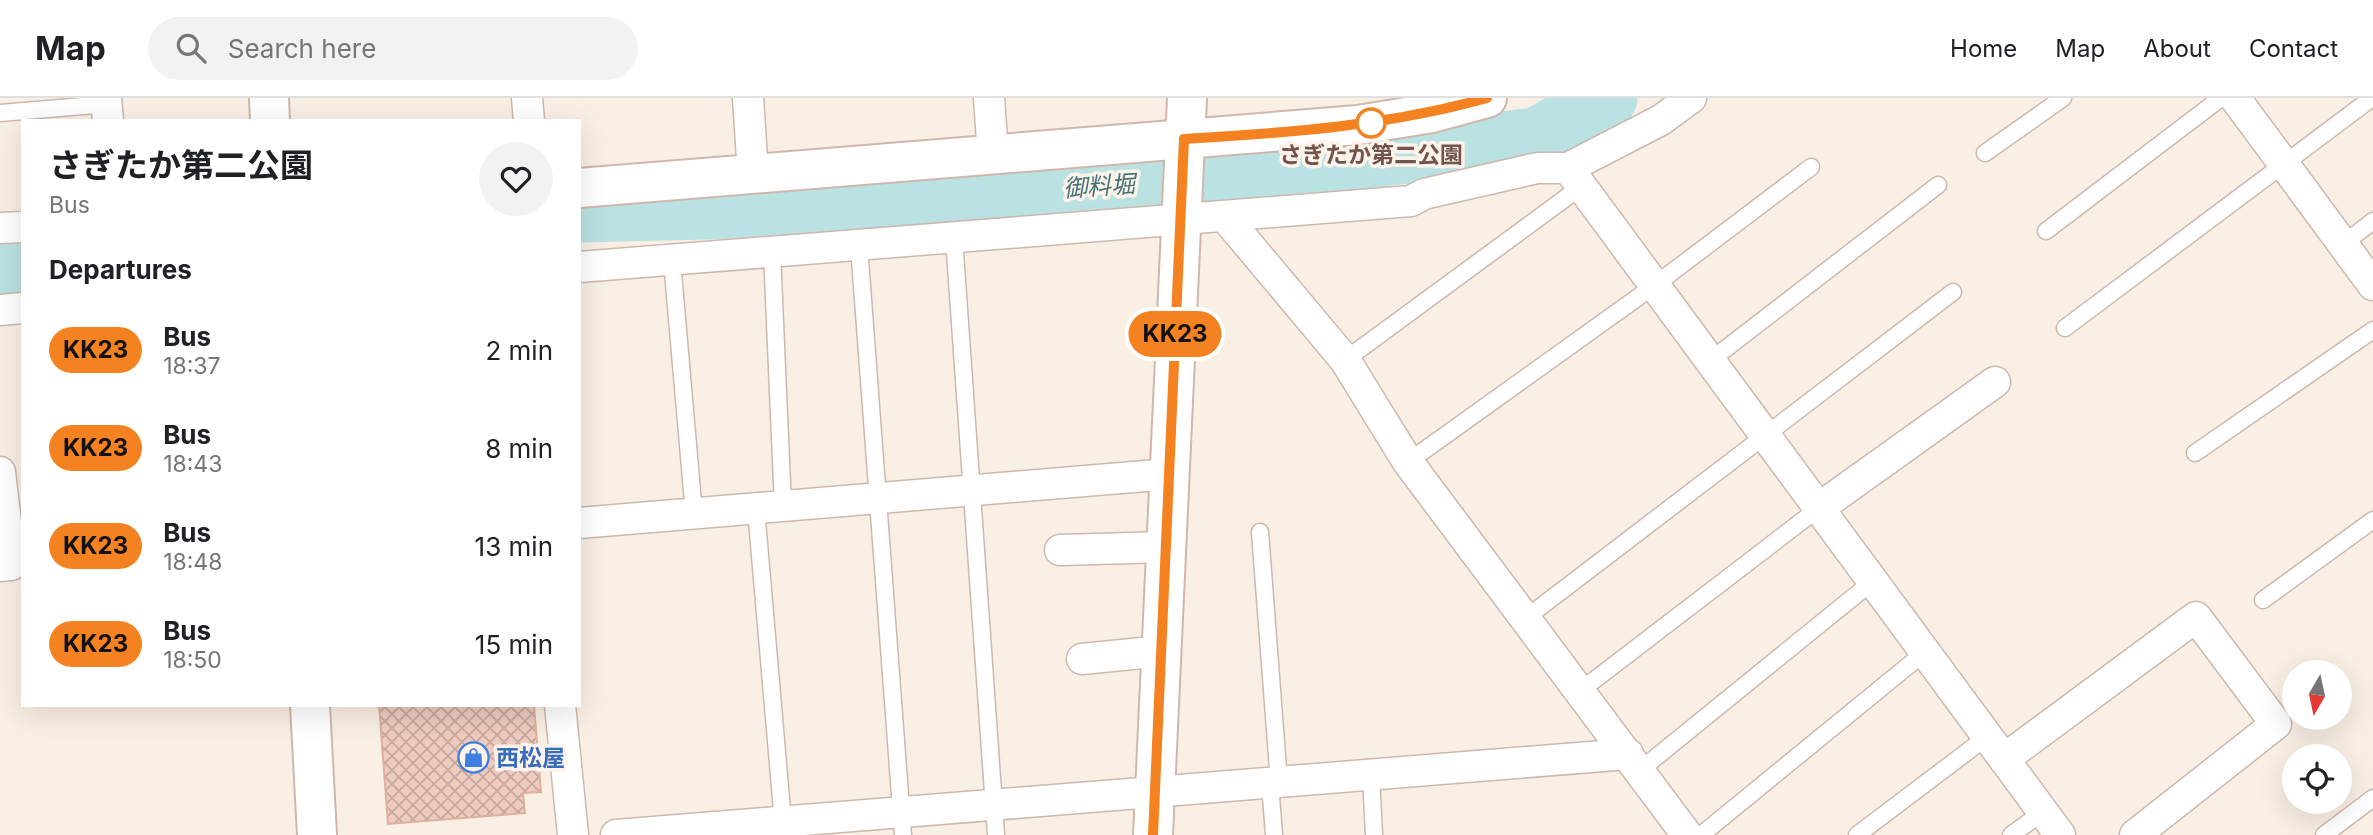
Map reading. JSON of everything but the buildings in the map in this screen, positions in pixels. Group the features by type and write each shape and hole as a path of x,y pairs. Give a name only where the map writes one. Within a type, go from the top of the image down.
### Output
{"street":[{"path":"269,98 270,119"},
{"path":"527,98 528,119"},
{"path":"748,98 753,174"},
{"path":"989,98 993,155"},
{"path":"1153,835 1187,98"},
{"path":"581,188 993,155 1183,149 1432,113 1487,98"},
{"path":"1575,177 1691,98"},
{"path":"2235,98 2373,285"},
{"path":"581,267 954,238 1180,212 1226,218 1411,201 1424,194 1537,168 1575,177 2052,823"},
{"path":"1226,218 1345,360 1408,462 1688,835"},
{"path":"0,228 21,227"},
{"path":"0,310 21,309"},
{"path":"1819,508 1996,382"},
{"path":"0,472 11,565 0,566"},
{"path":"581,523 1168,474"},
{"path":"1060,550 1166,547"},
{"path":"1996,747 2196,617 2276,724 2135,835"},
{"path":"1082,659 1162,651"},
{"path":"310,707 317,835"},
{"path":"561,707 573,835"},
{"path":"616,835 902,823 993,805 1371,775 1633,763"}],"lane":[{"path":"1985,153 2063,98"},
{"path":"2046,232 2221,98"},
{"path":"2065,328 2285,166 2372,98"},
{"path":"0,113 107,108"},
{"path":"1408,462 1655,285 1811,167"},
{"path":"1345,360 1575,177"},
{"path":"1711,360 1938,184"},
{"path":"2343,244 2373,221"},
{"path":"954,238 996,835"},
{"path":"859,246 902,823"},
{"path":"772,253 770,508 798,826"},
{"path":"673,261 694,514"},
{"path":"1526,618 1953,292"},
{"path":"2195,453 2373,331"},
{"path":"1580,691 1819,508"},
{"path":"2263,600 2373,520"},
{"path":"1260,532 1274,783 1274,835"},
{"path":"1633,763 1873,581"},
{"path":"1701,835 1925,652"},
{"path":"1857,835 1996,747"},
{"path":"1371,775 1374,835"},
{"path":"2324,835 2373,798"},
{"path":"2011,835 2052,823"}],"waterway":[{"name":"御料堀","path":"581,212 708,209 1111,187 1202,177 1537,138 1607,98"},
{"name":"御料堀","path":"0,266 21,264"}],"bus line":[{"name":"KK23","path":"1153,835 1184,139 1358,125 1432,113 1487,98"}],"place":[{"name":"さぎたか第二公園","path":"1371,123"},
{"name":"西松屋","path":"473,758"}]}
